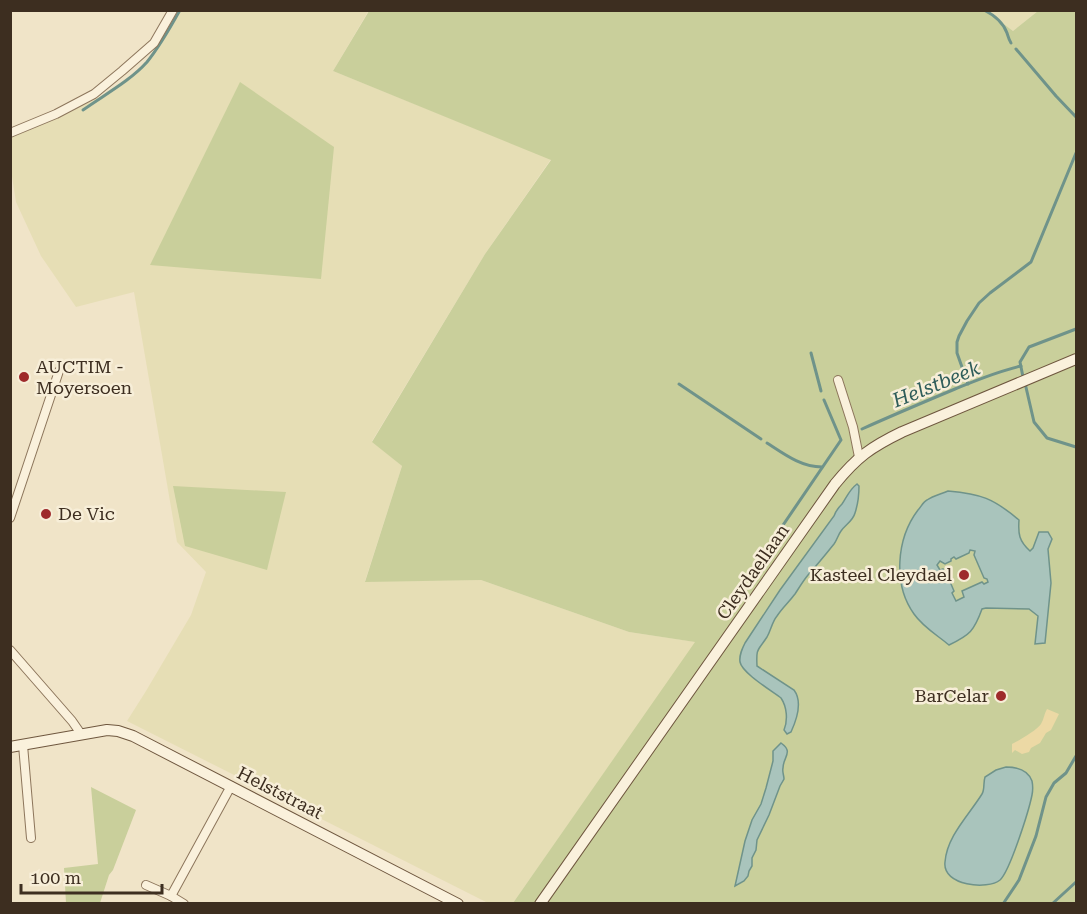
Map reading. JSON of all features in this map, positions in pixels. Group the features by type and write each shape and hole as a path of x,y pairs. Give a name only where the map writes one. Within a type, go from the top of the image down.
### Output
{"street":[{"path":"10,134 94,94 154,43 173,10"},
{"name":"Cleydaellaan","path":"540,903 835,484 859,457 889,439 1077,359"},
{"path":"10,518 59,372"},
{"path":"838,380 853,428 859,457"},
{"path":"10,650 81,734"},
{"name":"Helststraat","path":"10,747 107,730 133,736 458,903"},
{"path":"23,745 31,838"},
{"path":"171,896 231,786"},
{"path":"146,885 184,903"}],"shaded area":[{"path":"369,10 333,71 551,159 485,254 372,441 402,466 365,581 481,580 629,632 696,642 513,903 488,903 127,721 191,615 206,572 177,542 134,292 76,307 41,256 16,202 11,170 10,138 98,98 135,73 159,47 180,11"},
{"path":"985,11 1038,11 1013,31"}],"green space":[{"path":"985,10 1013,31 1038,11 1076,11 1076,903 513,903 695,642 629,632 481,580 365,582 402,466 372,442 485,254 551,160 333,71 369,11"},
{"path":"240,82 334,147 321,279 150,265"},
{"path":"173,486 286,492 267,570 185,546"},
{"path":"91,787 136,810 100,903 66,903 64,868 98,864"}],"sand":[{"path":"1047,709 1059,714 1051,730 1029,752 1022,754 1015,750 1012,753 1012,744 1039,726"}],"water":[{"path":"857,484 859,486 858,500 853,518 779,613 757,652 757,666 794,690 797,695 799,705 797,716 791,732 787,734 784,730 785,705 781,698 746,671 740,662 741,652 780,590"},
{"path":"948,491 986,498 1002,507 1019,520 1020,537 1030,551 1039,532 1048,532 1052,539 1048,549 1051,583 1045,643 1035,644 1038,616 1029,609 982,609 970,632 949,645 914,614 907,602 900,576 905,534 923,503","holes":["970,550 975,551 974,555 988,582 984,584 982,582 962,591 964,597 956,601 948,577 937,565 940,561 945,564 954,557 956,559 969,553"]},
{"path":"781,743 787,749 783,764 784,779 757,840 748,876 735,886 745,841 766,788 773,761 773,751"},
{"path":"1006,767 1025,772 1030,777 1033,786 1019,840 1009,865 1000,880 994,883 977,885 958,881 946,870 945,862 950,843 982,794 985,777"}],"waterway":[{"path":"83,110 125,82 147,62 180,10"},
{"path":"984,10 1001,22 1011,43"},
{"path":"1016,49 1076,117"},
{"path":"968,384 957,353 959,336 979,303 1031,262 1076,153"},
{"path":"1023,377 1020,362 1029,347 1076,329"},
{"path":"811,353 821,391"},
{"name":"Helstbeek","path":"862,429 979,379 1021,366"},
{"path":"1025,383 1034,422 1047,438 1076,447"},
{"path":"679,384 761,439"},
{"path":"764,553 841,440 824,400"},
{"path":"767,443 800,462 822,467"},
{"path":"1003,904 1019,880 1036,836 1046,797 1054,783 1066,773 1076,756"},
{"path":"1052,904 1076,882"}],"place":[{"name":"AUCTIM - Moyersoen","path":"24,377"},
{"name":"De Vic","path":"46,514"},
{"name":"Kasteel Cleydael","path":"964,575"},
{"name":"BarCelar","path":"1001,696"}]}
